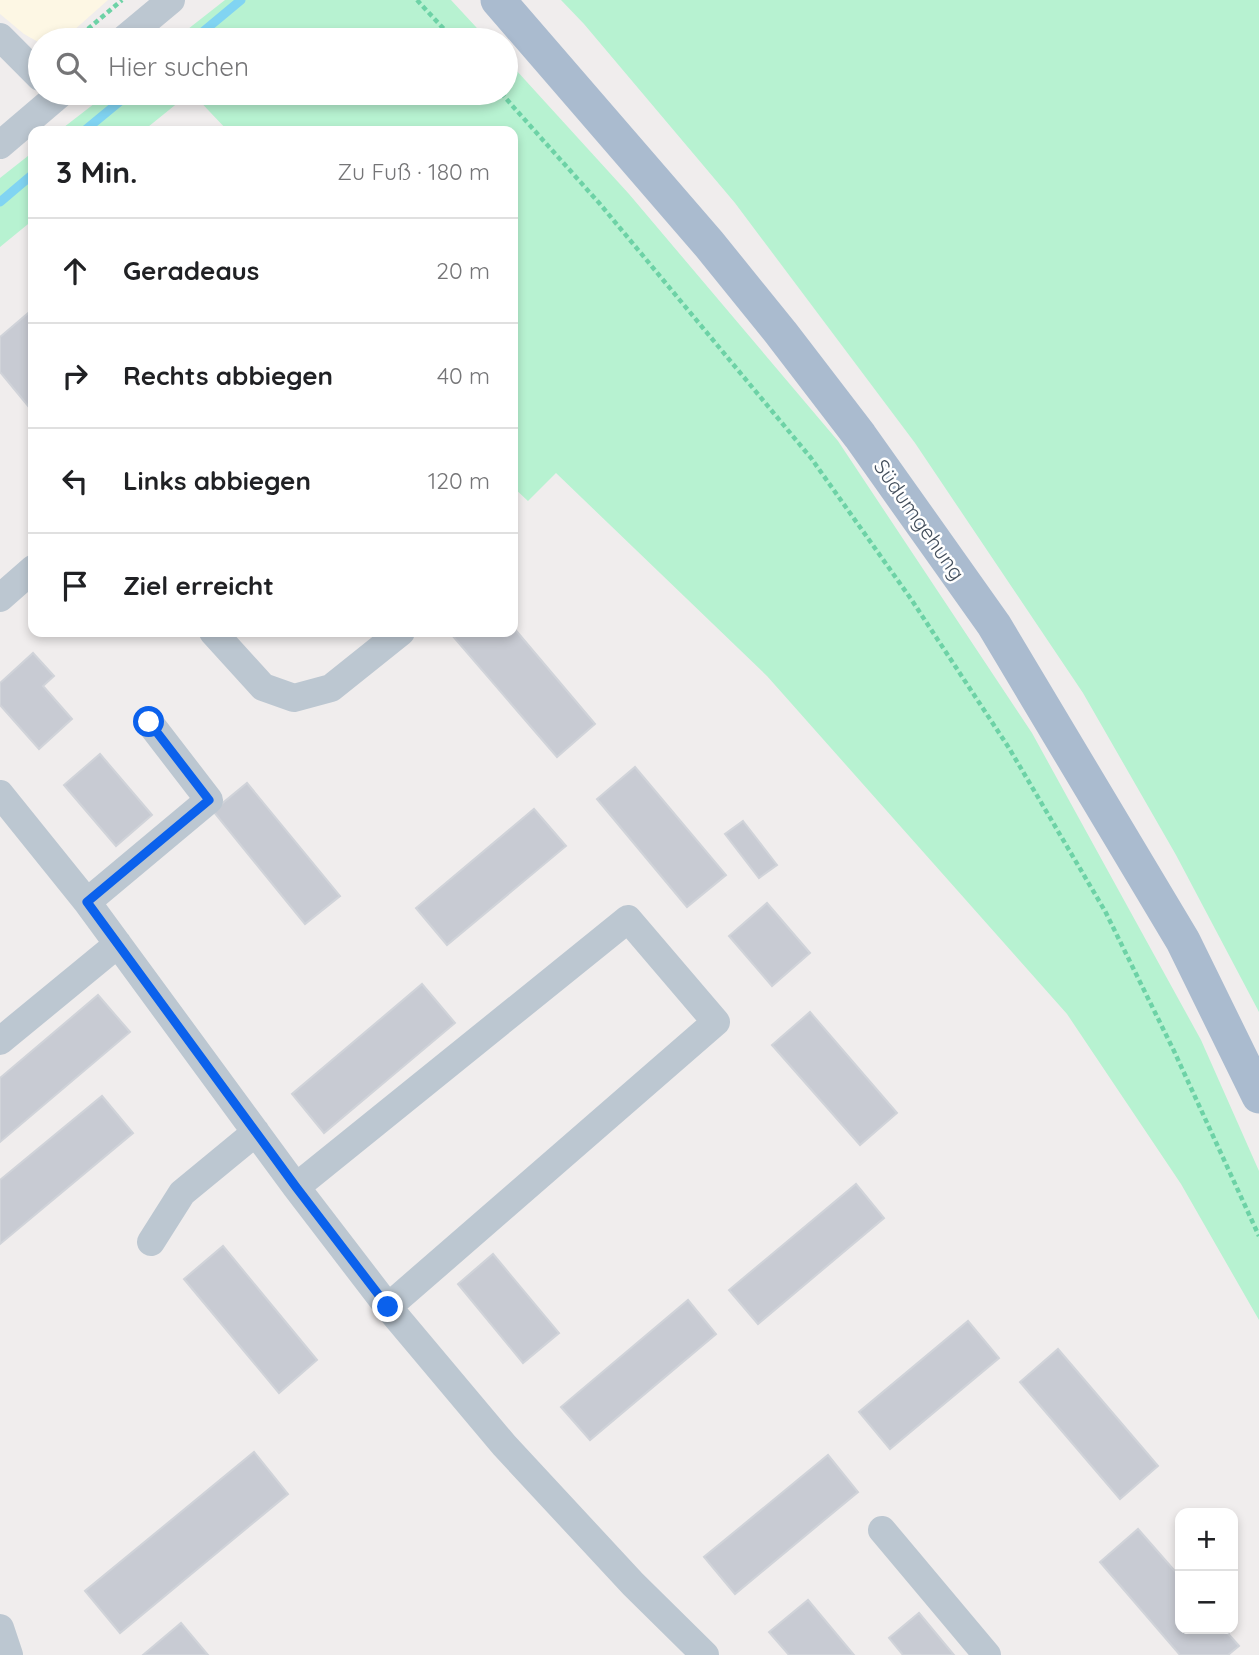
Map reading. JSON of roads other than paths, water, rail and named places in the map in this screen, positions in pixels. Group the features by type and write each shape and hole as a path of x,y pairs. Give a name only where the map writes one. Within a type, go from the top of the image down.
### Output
{"main road":[{"name":"Südumgehung","path":"498,0 709,244 773,323 860,436 995,625 1184,941 1259,1096"}],"street":[{"path":"137,28 171,0"},
{"path":"0,37 28,65"},
{"path":"0,145 39,105"},
{"path":"0,598 28,573"},
{"path":"218,637 263,687 294,698 331,688 395,637"},
{"path":"87,902 209,800 149,722"},
{"path":"1,797 87,902 296,1187 388,1307 504,1445 633,1584 705,1655"},
{"path":"296,1187 628,919 716,1022 388,1307"},
{"path":"0,1041 118,944"},
{"path":"151,1242 182,1192 256,1132"},
{"path":"882,1530 987,1655"},
{"path":"0,1628 9,1655"}],"waterway":[{"path":"207,28 241,0"},
{"path":"90,126 115,105"},
{"path":"0,202 28,178"}]}
